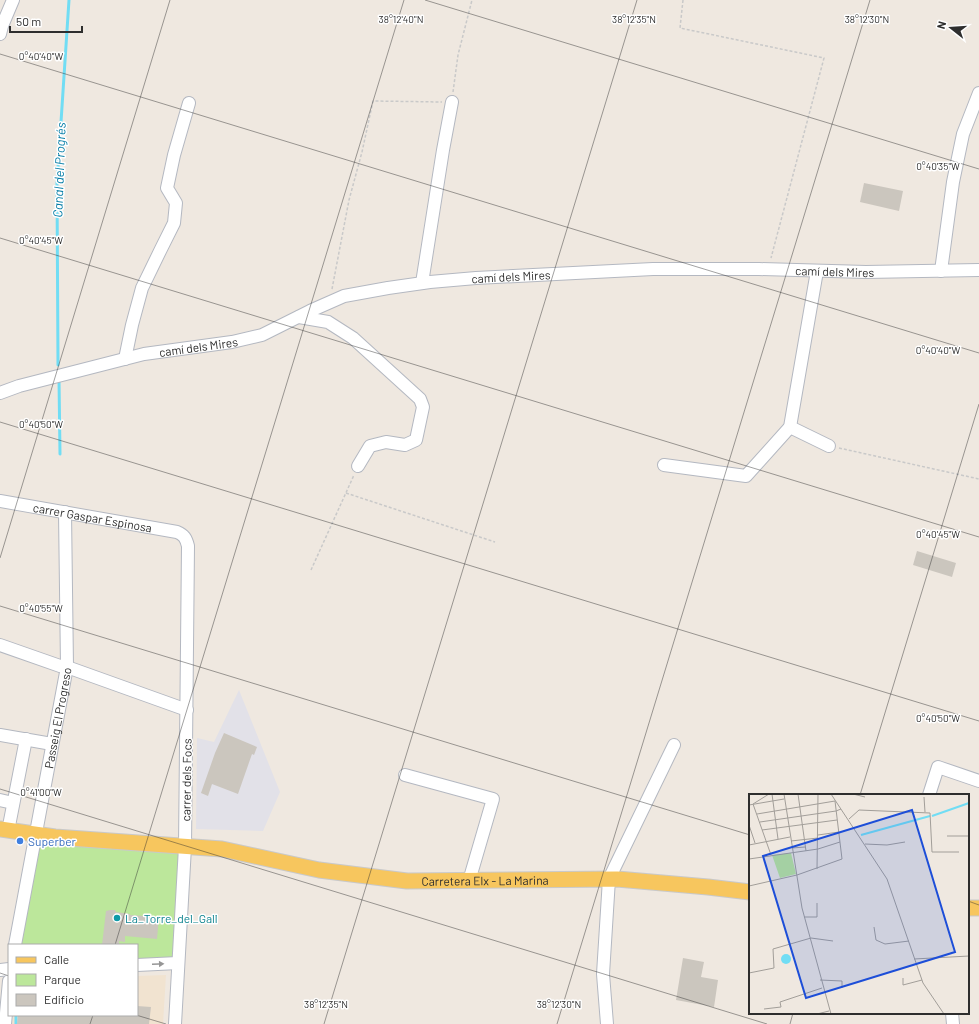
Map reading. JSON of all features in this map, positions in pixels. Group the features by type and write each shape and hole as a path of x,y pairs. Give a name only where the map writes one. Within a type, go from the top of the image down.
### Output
{"main road":[{"name":"Carretera Elx - La Marina","path":"4,830 35,835 222,849 320,870 407,881 617,879 749,892"}],"street":[{"path":"0,34 14,0"},
{"path":"941,271 954,175 963,134 979,93"},
{"path":"422,283 452,102"},
{"path":"125,359 142,288 174,222 176,203 167,188 174,155 189,103"},
{"name":"camí dels Mires","path":"0,393 19,386 144,354 199,347 262,335 344,296 422,283 476,278 653,269 866,272 979,270"},
{"path":"664,465 746,476 790,428 817,271"},
{"path":"299,317 328,322 354,338 420,399 424,407 416,440 405,445 386,442 370,446 358,466"},
{"path":"790,428 829,446"},
{"name":"carrer Gaspar Espinosa","path":"0,501 177,532 185,537"},
{"name":"Passeig El Progreso","path":"15,944 67,667 65,512"},
{"name":"carrer dels Focs","path":"175,1024 185,847 188,546 185,537"},
{"path":"0,645 60,666 67,667 187,710"},
{"path":"0,734 52,744"},
{"path":"4,830 13,803 26,739"},
{"path":"607,1024 603,974 609,879 674,745"},
{"path":"929,794 938,767 979,781"},
{"path":"405,775 493,798 469,881"},
{"path":"0,800 13,803"},
{"path":"138,965 178,964"},
{"path":"5,1024 8,992"},
{"path":"952,1014 953,1024"}],"path":[{"path":"329,303 349,200 362,152 373,101 452,102 458,55 472,0"},
{"path":"683,0 680,28 824,58 768,270"},
{"path":"829,446 979,479"},
{"path":"312,570 358,466"},
{"path":"346,493 494,542"}],"shaded area":[{"path":"239,690 280,792 263,831 196,829 197,738 214,742"},
{"path":"166,975 163,1024 12,1024 13,1016 138,1016 138,976"}],"green space":[{"path":"37,842 181,853 175,961 138,962 138,944 20,944"}],"building":[{"path":"864,183 903,191 899,211 860,202"},
{"path":"917,551 956,563 952,577 913,565"},
{"path":"224,733 257,747 254,755 252,754 238,794 212,784 208,796 201,793 215,753"},
{"path":"115,910 116,912 130,915 159,917 157,939 125,936 125,942 119,941 119,944 102,944 106,911"},
{"path":"683,958 704,962 701,977 718,980 714,1007 676,1000"},
{"path":"138,1006 151,1007 149,1024 17,1024 18,1016 138,1016"}],"waterway":[{"name":"Canal del Progrés","path":"58,365 57,183 69,0"},
{"name":"Canal del Progrés","path":"59,379 60,454"},
{"name":"Canal del Progrés","path":"16,1016 16,1024"}],"place":[{"name":"Superber","path":"20,841"},
{"name":"La_Torre_del_Gall","path":"117,918"}]}
